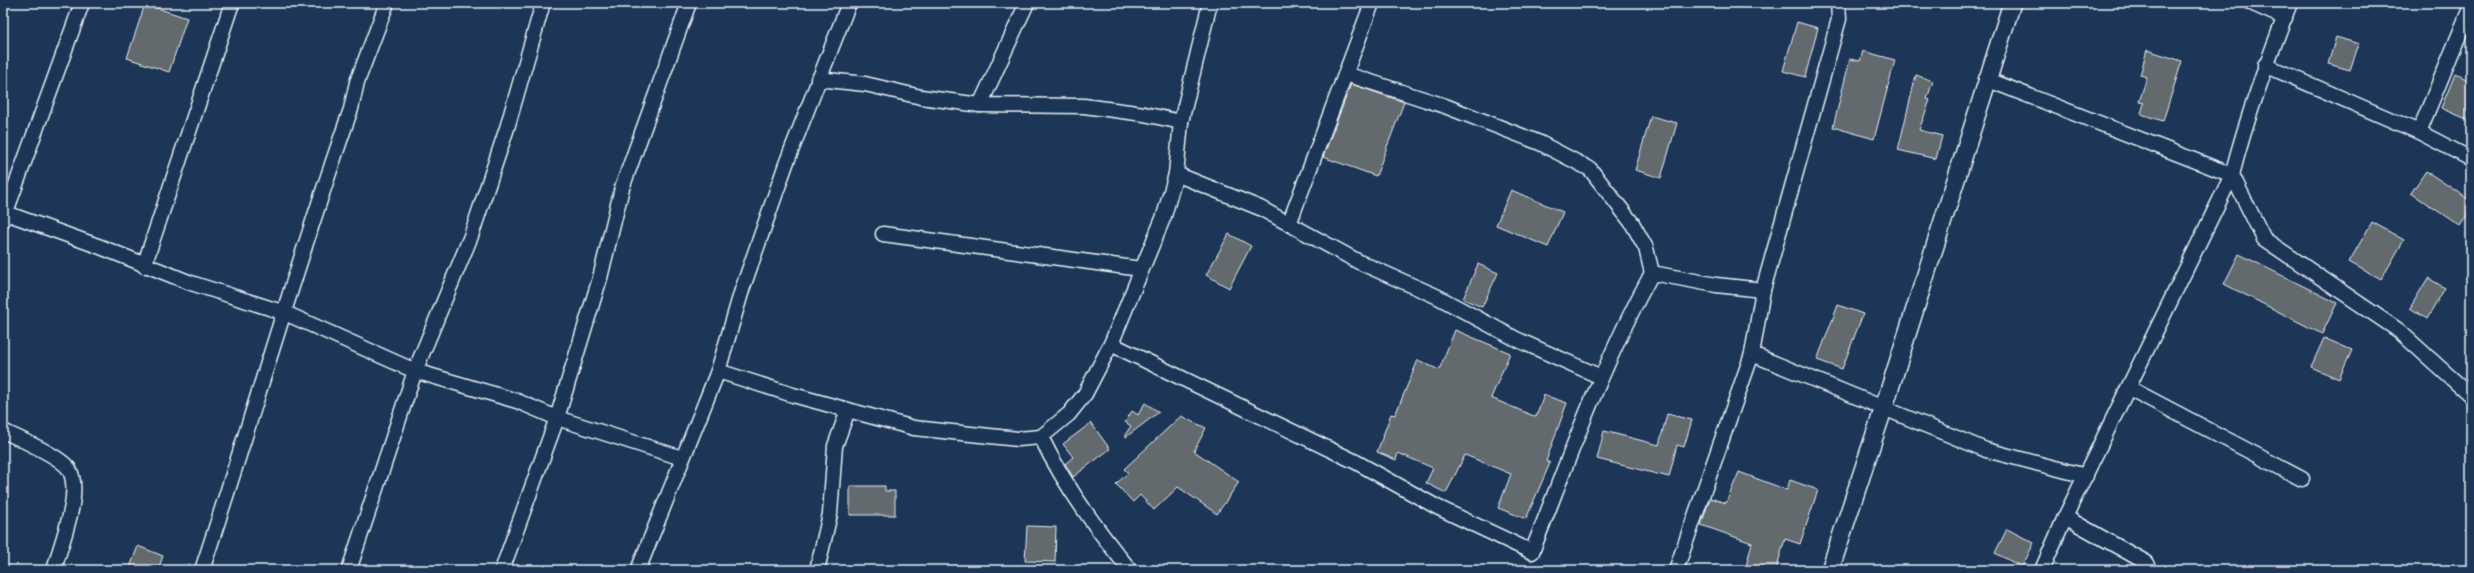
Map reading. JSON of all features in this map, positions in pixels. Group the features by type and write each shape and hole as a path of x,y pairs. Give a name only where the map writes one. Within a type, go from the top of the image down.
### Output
{"street":[{"path":"82,3 4,215 98,246 144,266 285,313 416,371 517,401 557,418 682,458"},
{"path":"144,266 232,3"},
{"path":"202,570 351,109 358,82 387,3"},
{"path":"349,570 416,371 471,236 508,128 543,3"},
{"path":"502,570 557,418 600,278 622,188 689,3"},
{"path":"638,570 718,371 742,290 818,79 849,3"},
{"path":"980,105 1027,3"},
{"path":"718,371 914,428 1018,439 1041,437 1069,414 1085,394 1111,344 1164,216 1176,174 1181,122 1210,3"},
{"path":"1289,224 1372,3"},
{"path":"1676,570 1752,354 1763,290 1839,19 1838,3"},
{"path":"1830,570 1883,410 1986,79 2012,3"},
{"path":"2251,3 2284,18"},
{"path":"2042,570 2065,517 2232,175 2242,135 2265,66 2290,3"},
{"path":"2419,132 2471,6"},
{"path":"2265,66 2419,132 2471,159"},
{"path":"1111,344 1356,462 1437,507 1532,552 1601,376 1652,273 1646,248 1632,223 1590,169 1570,156 1445,106 1346,74"},
{"path":"818,79 865,84 921,97 980,105 1084,106 1144,114 1181,122"},
{"path":"1986,79 2232,175 2264,239 2398,330 2471,396"},
{"path":"1176,174 1234,197 1289,224 1359,262 1436,296 1516,339 1601,376"},
{"path":"883,234 1141,269"},
{"path":"1652,273 1716,285 1763,290"},
{"path":"1752,354 1883,410 1986,450 2086,476"},
{"path":"2129,388 2302,479"},
{"path":"817,570 830,514 836,446 848,410"},
{"path":"3,431 44,451 69,469 75,495 54,570"},
{"path":"1041,437 1054,464 1079,502 1130,570"},
{"path":"2065,517 2147,563 2150,570"}],"building":[{"path":"145,4 187,18 169,72 127,58"},
{"path":"1797,22 1818,28 1805,77 1783,71"},
{"path":"2336,37 2359,44 2350,70 2328,64"},
{"path":"2147,50 2182,61 2163,121 2141,114 2144,103 2139,102 2147,77 2140,75"},
{"path":"1863,51 1895,60 1874,139 1833,127 1850,59 1860,61"},
{"path":"2455,74 2471,81 2471,121 2441,108"},
{"path":"1916,75 1933,81 1927,99 1930,100 1919,130 1942,136 1936,159 1898,150"},
{"path":"1351,84 1404,102 1376,176 1323,157"},
{"path":"1651,116 1677,123 1661,178 1635,170"},
{"path":"2426,171 2471,201 2471,209 2460,226 2411,193"},
{"path":"1511,190 1563,212 1548,247 1496,225"},
{"path":"2372,222 2404,240 2381,280 2349,262"},
{"path":"1229,234 1251,246 1229,288 1206,275"},
{"path":"2239,254 2337,303 2322,334 2224,284"},
{"path":"1478,264 1498,273 1482,307 1463,299"},
{"path":"2428,278 2445,288 2427,319 2410,308"},
{"path":"1838,305 1863,314 1842,369 1817,360"},
{"path":"1455,330 1510,353 1491,398 1536,417 1544,395 1567,403 1546,461 1550,463 1526,519 1498,508 1511,474 1465,455 1446,493 1426,483 1433,468 1398,453 1396,460 1377,452 1391,414 1395,415 1418,360 1439,370"},
{"path":"2324,338 2352,350 2339,379 2311,367"},
{"path":"1145,403 1159,412 1126,437 1124,436 1131,426 1125,422 1132,411 1138,415"},
{"path":"1667,414 1692,420 1684,447 1677,445 1669,477 1597,459 1604,431 1659,445"},
{"path":"1181,416 1206,428 1194,451 1239,482 1217,514 1178,487 1154,510 1140,495 1133,502 1116,484 1128,473 1124,469"},
{"path":"1091,423 1110,449 1073,477 1065,464 1073,457 1063,444"},
{"path":"1739,472 1787,490 1790,480 1818,490 1800,544 1785,539 1776,570 1761,570 1746,566 1752,543 1701,525 1710,498 1726,503"},
{"path":"850,486 885,486 885,491 895,491 895,515 850,515"},
{"path":"1027,526 1056,527 1055,562 1025,561"},
{"path":"2007,529 2034,543 2022,567 1995,553"},
{"path":"138,546 163,556 158,570 129,570"}]}
